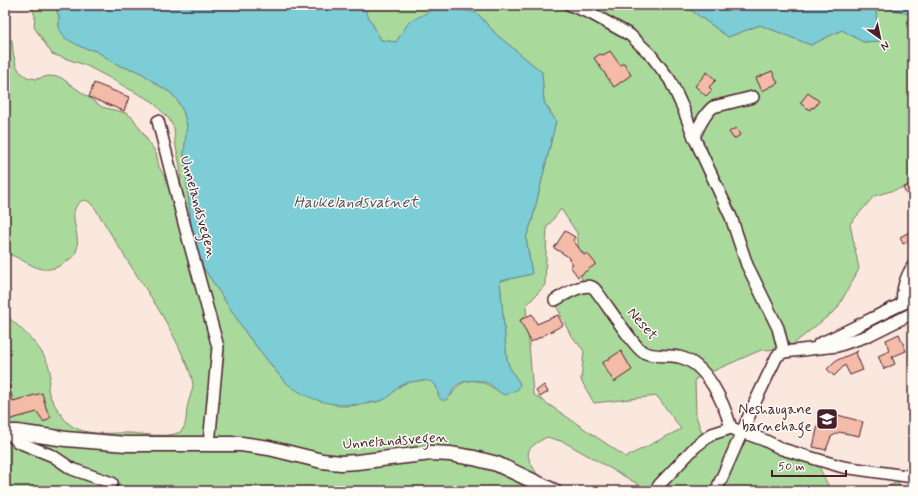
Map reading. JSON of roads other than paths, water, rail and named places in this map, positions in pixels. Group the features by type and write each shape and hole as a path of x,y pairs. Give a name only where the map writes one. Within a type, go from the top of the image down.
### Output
{"main road":[{"name":"Unnelandsvegen","path":"6,432 126,444 241,444 268,448 322,461 341,463 432,453 450,454 497,464 554,491"}],"street":[{"path":"570,5 592,14 630,35 650,54 670,80 694,137 731,217 747,265 778,328 784,352"},
{"path":"694,137 708,110 713,107 753,97"},
{"name":"Unnelandsvegen","path":"158,121 218,347 209,444"},
{"path":"806,350 844,334 908,301 905,282 913,266"},
{"name":"Neset","path":"555,300 585,286 592,287 642,352 657,356 678,357 691,361 703,373 717,393 726,411 731,428"},
{"path":"716,491 777,356 784,352 837,346 867,336 913,314"},
{"path":"655,491 696,446 712,434 731,428 764,440 782,449 844,467 913,477"},
{"name":"Unnelandsvegen","path":"6,432 18,442 53,456 72,469 112,483"}],"water":[{"name":"Haukelandsvatnet","path":"54,5 362,5 381,40 396,42 409,22 442,5 477,13 497,35 542,72 544,102 556,121 532,221 526,238 532,274 500,281 507,360 520,384 518,389 506,395 487,383 473,380 459,384 455,387 446,400 441,400 436,386 432,382 417,381 401,385 389,397 381,401 356,405 345,405 323,402 303,394 284,381 248,336 203,267 195,248 184,154 187,125 183,111 177,100 171,93 143,74 120,66 96,51 81,47 65,38 60,30 59,16"},
{"path":"684,5 875,5 880,41 863,42 842,30 811,45 760,25 728,37"},
{"path":"879,5 913,5 913,16 912,15"}],"place":[{"name":"Neshaugane barnehage","path":"827,419"}]}
